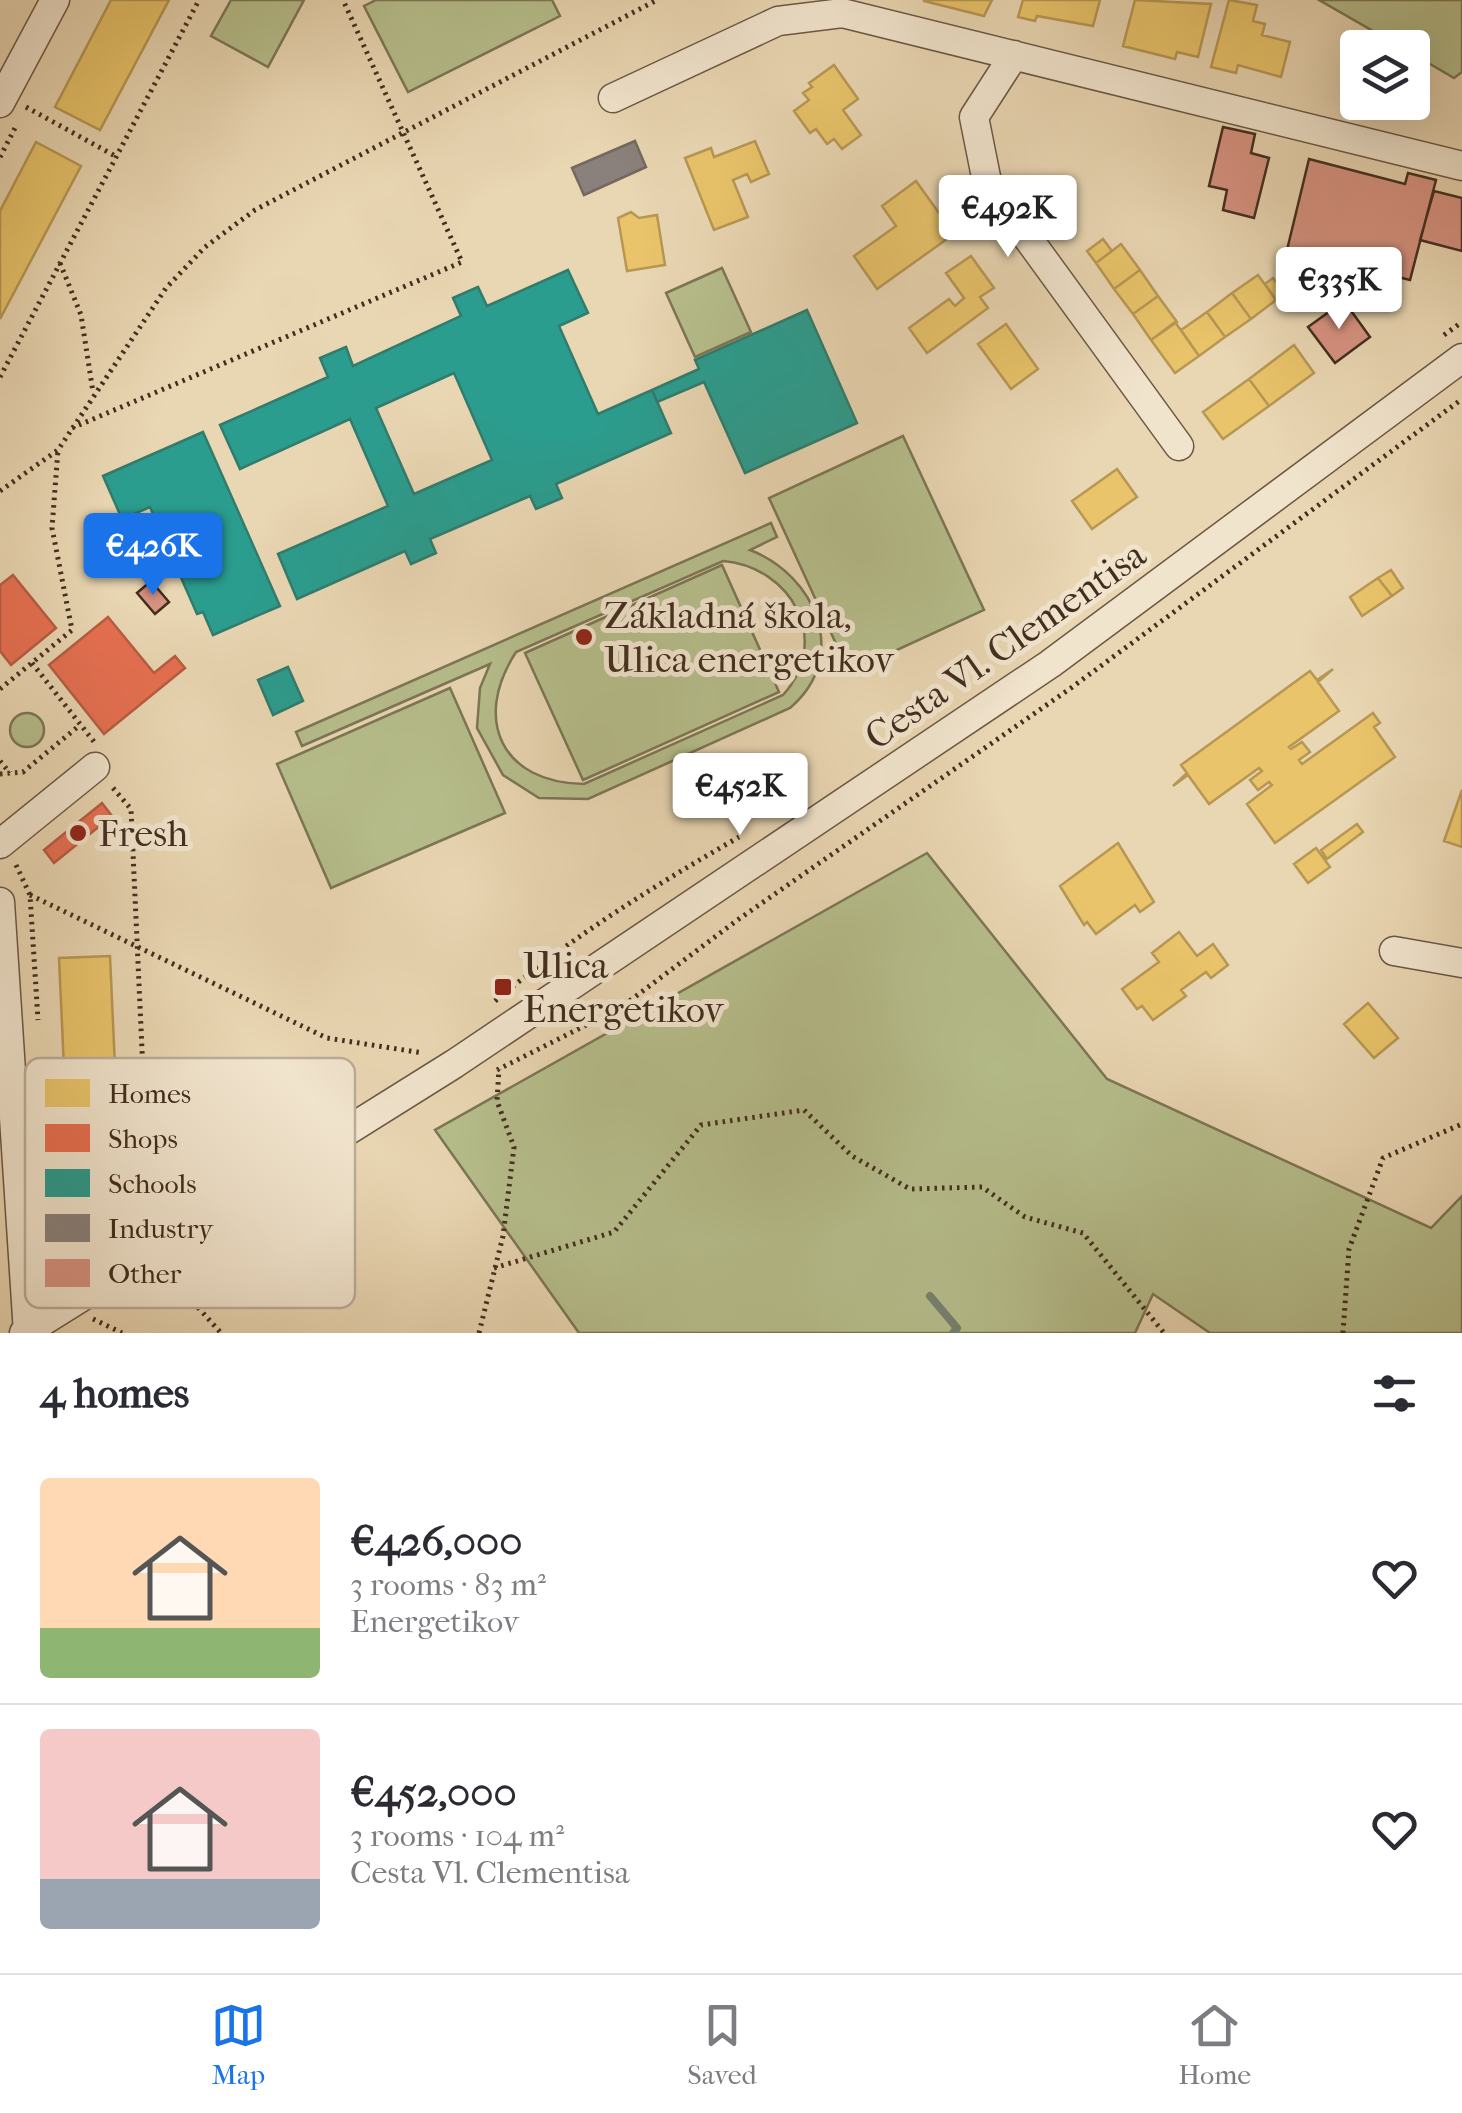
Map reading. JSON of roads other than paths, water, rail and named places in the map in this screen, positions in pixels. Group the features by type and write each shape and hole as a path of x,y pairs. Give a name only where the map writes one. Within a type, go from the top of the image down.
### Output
{"street":[{"path":"13,105 55,0"},
{"path":"614,98 778,21 842,13 1462,166"},
{"path":"1014,55 974,116 987,182 1179,446"},
{"name":"Cesta Vl. Clementisa","path":"355,1127 1050,664 1462,358"},
{"path":"0,844 95,767"},
{"path":"0,902 25,1300"},
{"path":"1394,951 1462,963"},
{"name":"Cesta Vl. Clementisa","path":"27,1332 66,1308"}],"waterway":[{"path":"930,1296 957,1328 953,1333"}],"place":[{"name":"Základná škola, Ulica energetikov","path":"584,637"},
{"name":"Fresh","path":"78,833"},
{"name":"Ulica Energetikov","path":"503,987"}]}
